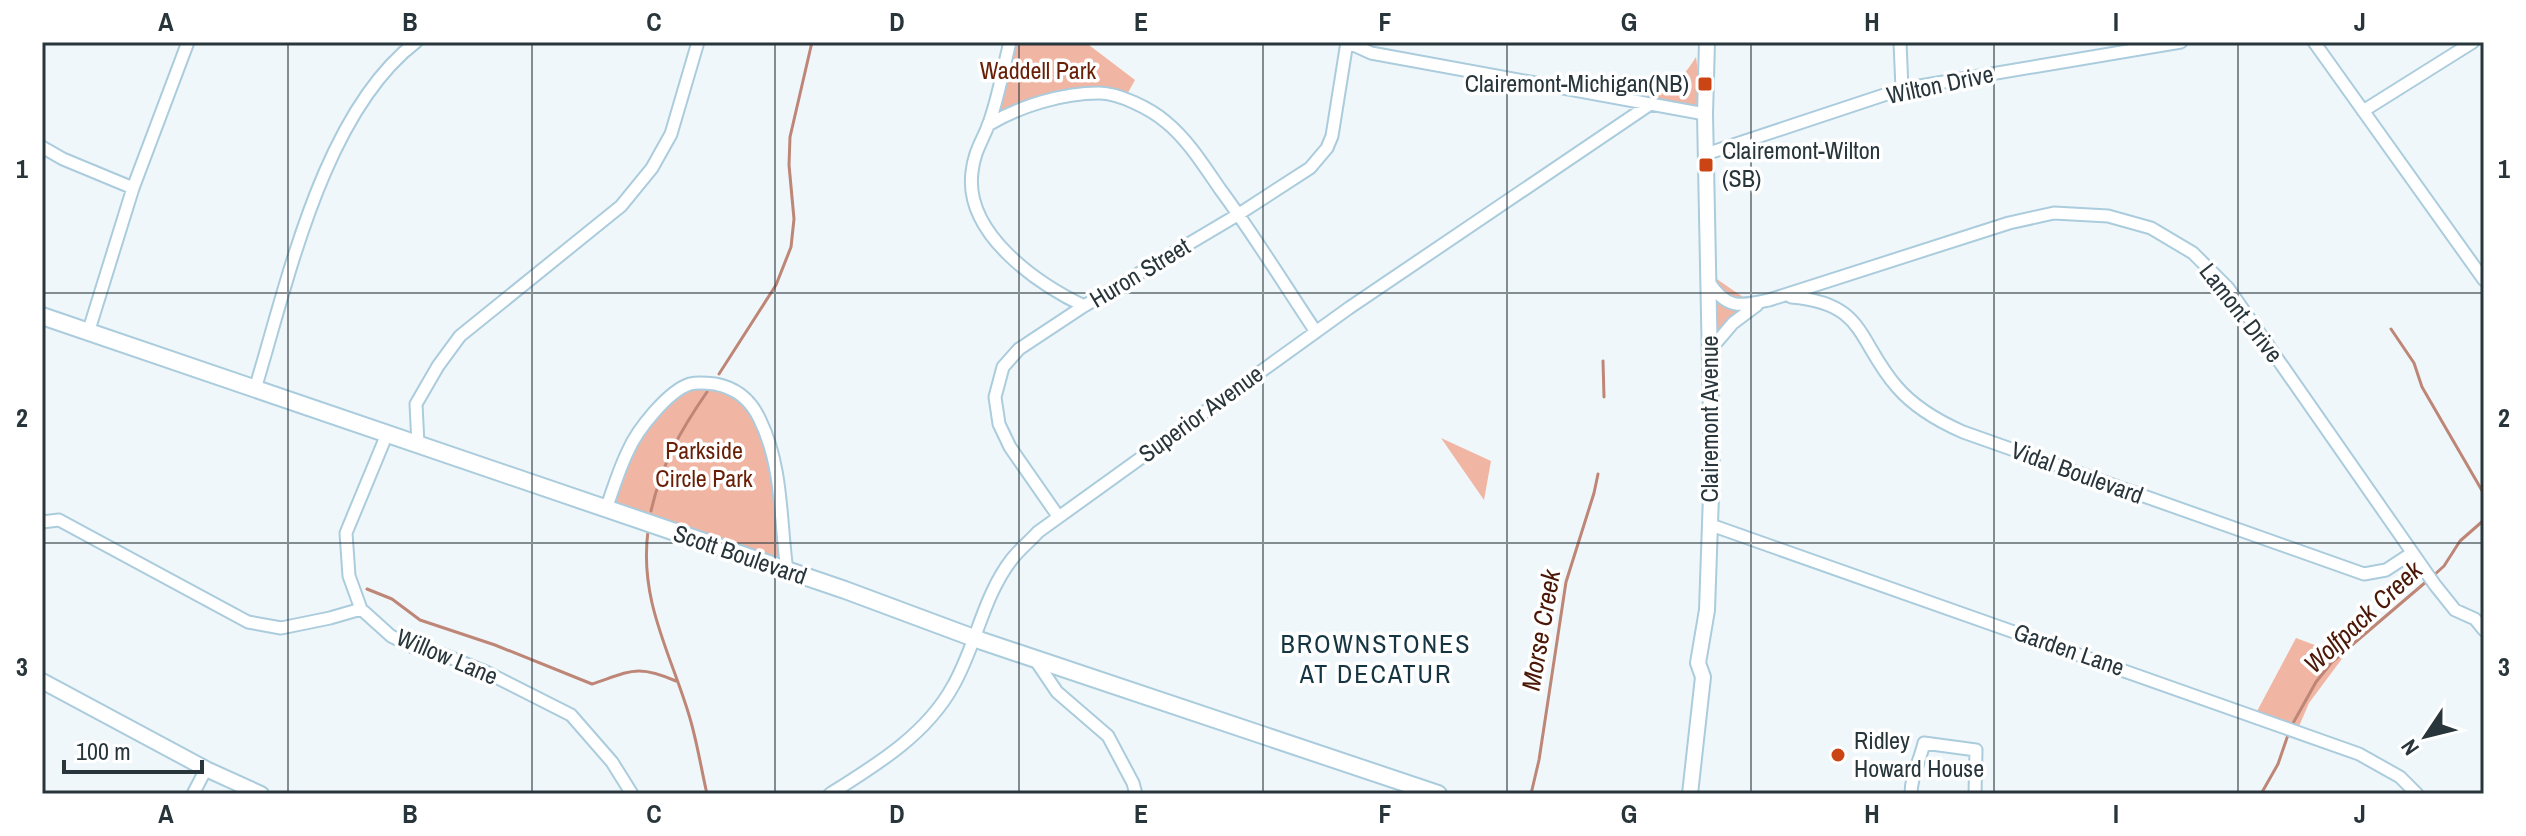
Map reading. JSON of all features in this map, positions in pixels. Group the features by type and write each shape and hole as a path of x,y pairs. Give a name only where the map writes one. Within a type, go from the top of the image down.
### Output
{"highway":[{"name":"Scott Boulevard","path":"42,316 845,590 973,638 1438,794"}],"main road":[{"name":"Clairemont Avenue","path":"1690,794 1703,677 1698,663 1707,610 1711,525 1705,114 1707,42"},
{"path":"42,681 206,769 261,794"}],"street":[{"path":"88,333 133,188 188,42"},
{"path":"255,389 312,203 338,144 356,109 375,83 402,52 416,42"},
{"path":"418,444 416,404 460,336 621,206 652,168 671,134 698,42"},
{"path":"1010,42 988,125 976,148 971,193 978,214 992,236 1014,260 1039,281 1084,306"},
{"path":"1347,42 1371,53 1705,114"},
{"name":"Huron Street","path":"1058,516 1010,447 999,424 995,397 1003,367 1019,349 1084,306 1310,168 1327,148 1334,124 1347,42"},
{"path":"1900,42 1902,89"},
{"name":"Wilton Drive","path":"1706,154 1902,89 2181,42"},
{"path":"2314,42 2482,272"},
{"path":"2363,111 2473,42"},
{"path":"988,125 1066,96 1102,93 1141,105 1167,122 1192,151 1239,214 1316,332"},
{"name":"Superior Avenue","path":"830,794 868,770 931,719 954,685 995,587 1012,559 1058,516 1316,332 1649,105"},
{"path":"42,147 133,188"},
{"name":"Lamont Drive","path":"1709,282 1720,297 1732,304 1742,305 1782,297 2042,214 2077,212 2140,224 2193,253 2228,288 2426,574 2455,610 2475,619 2484,630"},
{"name":"Vidal Boulevard","path":"1782,297 1816,300 1847,316 1862,332 1885,371 1904,395 1925,413 1963,432 2364,574 2386,570 2412,553"},
{"path":"1710,350 1740,316 1769,300"},
{"path":"606,509 629,448 653,413 675,392 690,384 704,383 729,388 750,400 776,463 787,571"},
{"name":"Willow Lane","path":"387,434 346,533 349,576 361,609 391,636 413,647 444,655 486,672 571,715 612,762 632,794"},
{"path":"42,522 59,520 248,622 281,628 361,609"},
{"name":"Garden Lane","path":"1711,525 2359,754 2400,777 2417,794"},
{"path":"1033,658 1057,692 1108,736 1136,794"},
{"path":"1911,794 1915,766 1924,743 1976,750 1975,794"},
{"path":"193,794 206,769"}],"green space":[{"name":"Waddell Park","path":"1013,42 1085,42 1135,80 1125,98 1104,90 994,117"},
{"path":"1696,57 1704,115 1645,96 1675,82"},
{"path":"1708,273 1743,297 1769,300 1716,341"},
{"name":"Parkside Circle Park","path":"708,385 727,391 750,407 771,455 783,565 605,498 634,446 658,413 689,390"},
{"path":"1441,438 1491,461 1484,500"},
{"path":"2296,638 2344,656 2309,703 2297,731 2255,715"}],"waterway":[{"path":"719,374 776,285 791,247 794,219 790,137 812,42"},
{"path":"2391,329 2414,363 2422,387 2484,494"},
{"path":"1603,361 1604,397"},
{"path":"651,511 673,448 707,392"},
{"name":"Morse Creek","path":"1531,794 1566,582 1598,474"},
{"name":"Wolfpack Creek","path":"2433,576 2444,566 2460,541 2484,520"},
{"path":"648,531 646,556 652,603 692,725 707,794"},
{"name":"Wolfpack Creek","path":"2292,725 2316,682 2332,662 2427,581"},
{"path":"367,589 392,599 420,620 495,645 592,684 634,671 652,672 676,681"},
{"name":"Wolfpack Creek","path":"2261,794 2278,764 2289,732"}],"place":[{"name":"Clairemont-Michigan(NB)","path":"1705,84"},
{"name":"Clairemont-Wilton (SB)","path":"1706,165"},
{"name":"Ridley Howard House","path":"1838,755"}],"district":[{"name":"BROWNSTONES AT DECATUR","path":"1376,659"}]}
